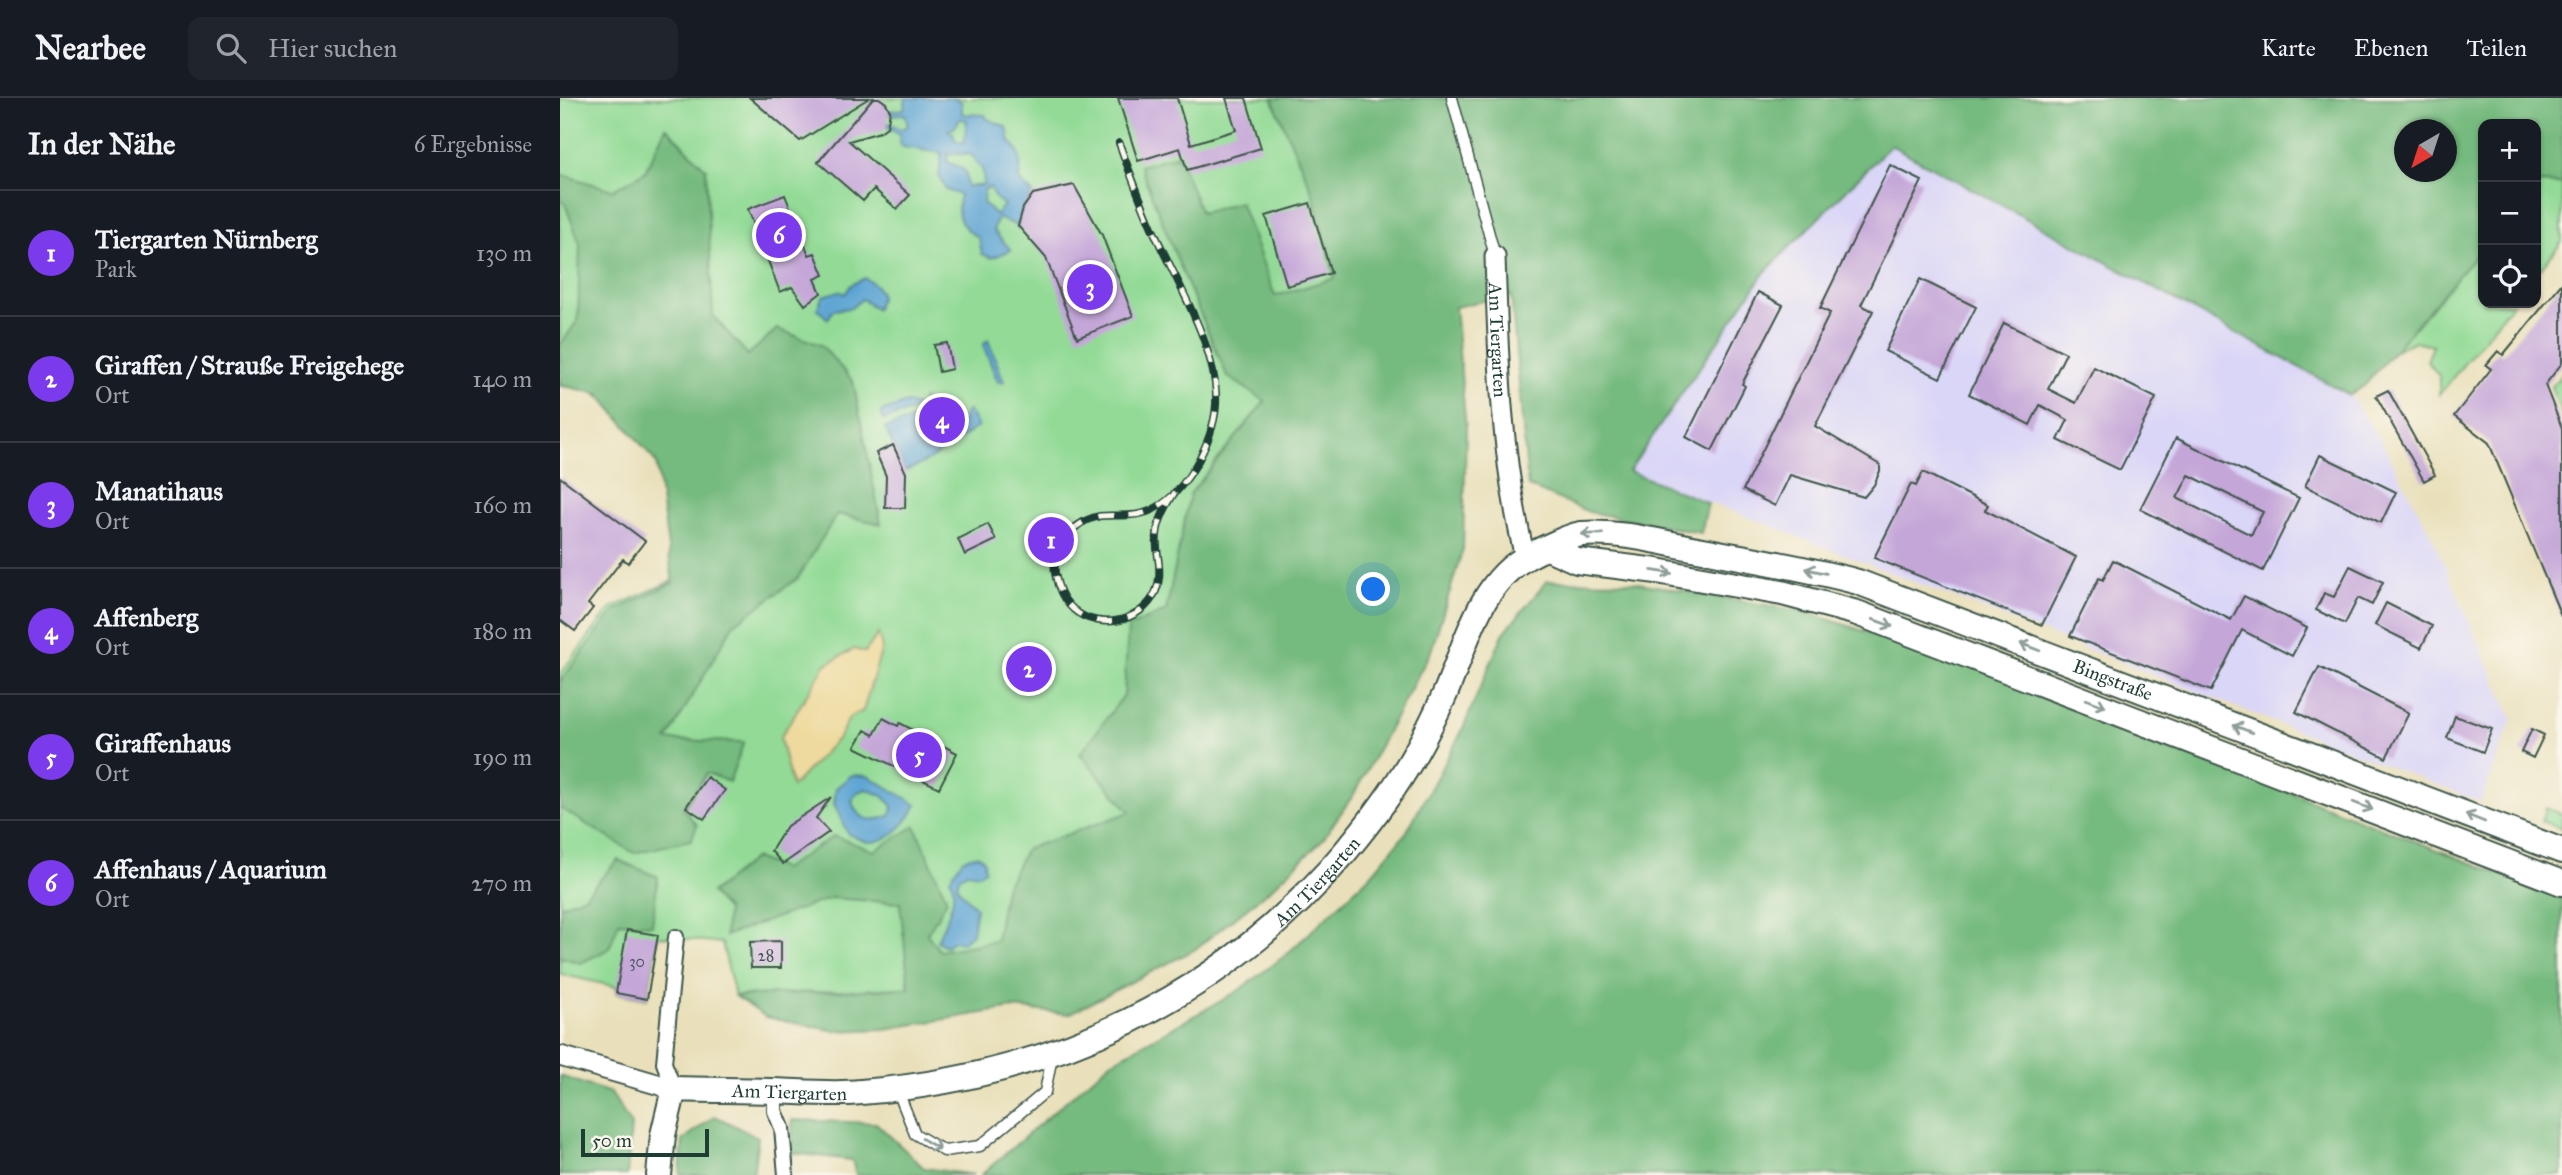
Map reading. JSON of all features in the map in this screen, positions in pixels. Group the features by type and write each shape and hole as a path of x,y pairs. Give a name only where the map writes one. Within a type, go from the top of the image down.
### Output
{"street":[{"name":"Am Tiergarten","path":"674,1089 842,1094 897,1088 1000,1069 1053,1053 1129,1023 1191,987 1253,943 1311,890 1359,836 1396,785 1439,708 1488,596 1500,579 1537,552 1514,513 1499,358 1495,256"},
{"name":"Bingstraße","path":"1537,552 1577,534 1609,534 1821,572 1892,594 2562,851"},
{"path":"1702,579 1707,551"},
{"name":"Bingstraße","path":"1537,552 1577,561 1702,579 1811,599 1857,613 2562,883"},
{"path":"2501,859 2511,832"},
{"path":"659,1175 663,1135 674,1089 664,1063 676,937"},
{"path":"560,1056 674,1089"},
{"path":"775,1091 775,1111 782,1128 786,1175"}],"lane":[{"name":"Am Tiergarten","path":"1452,98 1495,256"},
{"path":"897,1088 915,1134 944,1151 979,1146 1045,1091 1053,1053"}],"shaded area":[{"path":"1891,145 2350,395 2384,446 2434,541 2512,719 2481,802 1629,471 1765,272"}],"green space":[{"path":"560,98 1300,98 1410,310 1050,981 735,996 722,943 658,936 647,999 616,993 617,987 560,974 560,674 611,608 672,581 677,478 658,439 588,389 560,386"},
{"path":"1272,98 2562,98 2562,184 2541,183 2541,119 2478,119 2478,253 2365,385 2350,395 1891,145 1765,272 1629,471 1708,503 1701,533 1589,512 1528,486 1511,295 1455,307 1466,429 1463,549 1431,651 1354,794 1322,840 1272,888 1194,950 1069,1014 1013,1008 885,1029 836,1031 766,1017 735,996 909,988 900,903 831,898 725,936 727,910 711,893 755,858 783,869 834,836 874,851 915,826 947,900 927,934 940,951 996,941 1005,888 1026,849 1130,812 1080,754 1124,695 1128,627 1166,611 1190,494 1265,401 1227,376 1140,166 1178,155 1201,213 1240,202 1275,296 1335,278 1312,191"},
{"path":"666,127 706,169 713,316 748,355 777,329 821,345 853,381 881,524 837,514 798,578 733,625 667,740 744,742 729,782 707,773 683,809 697,825 691,840 634,853 560,808 560,682 614,611 673,583 656,462 599,394 560,385 560,345 578,320 580,244 565,204 560,199 560,174 613,190 645,172"},
{"path":"2541,183 2562,184 2562,242 2541,268"},
{"path":"2478,252 2478,308 2509,308 2439,395 2439,376 2427,361 2433,346 2415,341 2395,350"},
{"path":"2562,374 2562,415 2551,387"},
{"path":"1547,581 1633,582 1806,612 1989,672 2562,898 2562,1175 981,1175 1111,1062 1235,993 1286,955 1370,876 1406,833 1461,733 1503,634"},
{"path":"2546,808 2562,814 2562,829 2541,821"},
{"path":"618,860 658,877 652,925 619,922 609,949 581,963 560,957 560,906 585,896"},
{"path":"560,1076 611,1093 631,1125 627,1175 560,1175"},
{"path":"715,1116 758,1137 753,1175 680,1175 683,1140"},
{"path":"792,1120 876,1123 924,1168 974,1175 856,1175 852,1160 793,1153"}],"sand":[{"path":"878,634 882,648 863,711 849,718 840,736 792,787 780,738 826,664 854,649 865,652"}],"water":[{"path":"906,98 953,98 962,102 962,114 985,115 987,119 1007,127 1010,142 1019,154 1019,180 1033,194 1023,208 1018,226 998,218 993,230 1011,250 992,258 982,254 979,238 960,220 960,195 946,190 939,176 942,153 903,147 899,143 900,134 887,127 889,123 901,129 908,126 905,114 890,115 890,111 904,109","holes":["960,119 967,120 964,143 956,141 953,133 948,130 954,128","948,153 972,155 983,171 984,185 967,187 966,172 947,162","990,187 994,197 1004,205 996,215 983,203 984,190"]},
{"path":"865,278 876,286 881,296 876,309 862,299 851,308 833,310 828,319 817,309 823,296 839,291 845,294 851,285"},
{"path":"988,340 1004,382 998,382 983,345"},
{"path":"923,400 928,412 915,430 918,434 928,435 931,441 934,442 960,424 968,410 978,426 934,457 905,471 885,428 918,418"},
{"path":"907,403 917,406 915,410 883,420 881,412"},
{"path":"852,775 868,776 917,805 909,818 892,835 867,842 848,834 834,804 836,788","holes":["866,789 883,796 893,806 891,815 878,819 861,816 852,800 858,792"]},
{"path":"978,855 984,860 985,870 979,874 967,872 959,877 957,887 976,908 972,934 963,942 954,941 946,946 937,941 952,902 953,886 950,878 963,859"}],"building":[{"path":"750,98 869,98 800,141"},
{"path":"873,98 879,98 886,103 890,111 887,127 880,132 849,141 910,195 897,209 874,189 863,201 818,162"},
{"path":"1118,98 1177,98 1191,144 1236,130 1226,98 1246,98 1261,148 1187,170 1180,148 1138,161"},
{"path":"1890,165 1922,181 1861,305 1873,311 1815,426 1880,465 1880,471 1874,485 1864,497 1790,475 1775,506 1743,490 1830,313 1820,308"},
{"path":"1074,185 1102,235 1133,316 1077,338 1046,258 1018,226 1023,208 1033,194"},
{"path":"785,195 809,255 815,253 824,275 815,279 821,293 805,305 792,287 780,292 748,209"},
{"path":"1310,203 1331,273 1287,286 1266,216"},
{"path":"1920,279 1976,307 1940,378 1885,351"},
{"path":"2562,283 2562,363 2545,385 2562,428 2562,618 2489,443 2454,416 2491,369 2486,365 2498,351 2503,355"},
{"path":"1758,292 1783,305 1742,384 1745,386 1712,451 1686,437"},
{"path":"2004,323 2066,353 2048,389 2076,403 2094,367 2156,398 2120,470 2058,440 2068,420 2040,405 2030,425 1969,394"},
{"path":"947,343 952,369 939,372 934,345"},
{"path":"2388,390 2435,475 2424,481 2376,396"},
{"path":"2176,438 2299,498 2263,571 2140,509","holes":["2189,475 2263,512 2251,535 2177,498"]},
{"path":"893,445 906,473 905,508 885,508 886,476 876,453"},
{"path":"2320,455 2396,492 2381,523 2305,486"},
{"path":"1923,472 1988,505 1985,510 2076,557 2042,625 1874,558 1911,484 1916,486"},
{"path":"560,477 645,541 628,563 623,559 588,604 593,608 575,631 560,620"},
{"path":"988,524 996,540 965,555 958,539"},
{"path":"2113,560 2231,620 2244,596 2307,628 2292,656 2242,630 2211,691 2070,636 2099,578 2103,580"},
{"path":"2350,566 2383,582 2372,605 2358,598 2345,624 2316,610 2324,593 2334,597"},
{"path":"2386,603 2432,626 2421,648 2375,625"},
{"path":"2319,667 2409,713 2386,758 2296,712"},
{"path":"2455,716 2492,729 2483,752 2447,738"},
{"path":"883,718 898,726 900,723 957,753 939,788 855,747 865,730 874,735"},
{"path":"2532,729 2544,735 2533,758 2521,752"},
{"path":"707,777 725,790 704,819 686,807"},
{"path":"831,797 816,818 829,832 783,864 771,851 787,826"},
{"path":"627,930 658,935 647,999 616,993"},
{"path":"781,941 781,968 751,968 750,942"}],"railway":[{"path":"1119,143 1149,221 1204,339 1211,362 1216,405 1203,452 1194,468 1184,482 1173,495 1141,514 1090,519 1066,536 1057,553 1055,573 1062,596 1073,609 1090,619 1116,621 1140,611 1149,602 1156,591 1159,578 1158,529 1163,513 1169,502 1172,497 1175,492"}],"place":[{"name":"Affenhaus / Aquarium","path":"779,235"},
{"name":"Manatihaus","path":"1090,287"},
{"name":"Affenberg","path":"942,420"},
{"name":"Tiergarten Nürnberg","path":"1051,540"},
{"name":"Giraffen / Strauße Freigehege","path":"1029,669"},
{"name":"Giraffenhaus","path":"919,755"}]}
